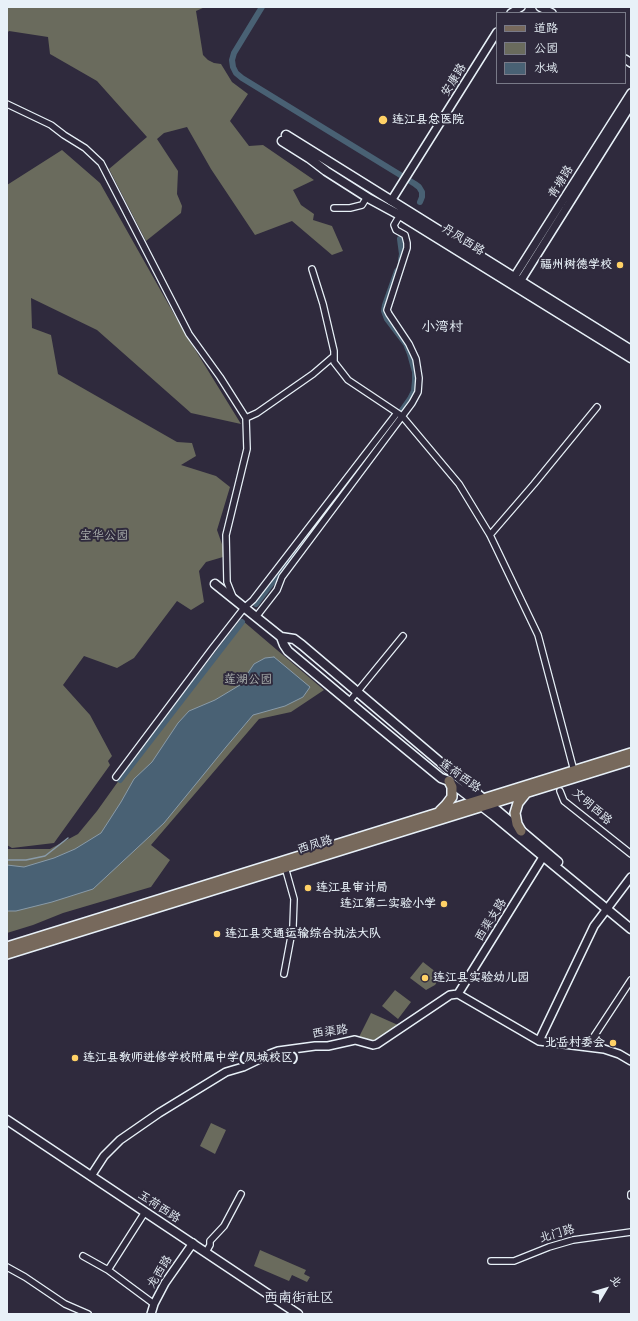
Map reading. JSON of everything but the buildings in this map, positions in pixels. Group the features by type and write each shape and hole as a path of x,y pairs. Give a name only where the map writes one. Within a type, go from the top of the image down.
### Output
{"main road":[{"name":"丹凤西路","path":"631,350 515,282 400,215 367,197 284,138 391,201 515,282 631,358"},
{"name":"莲荷西路","path":"215,584 281,637 297,640 455,773 483,802 544,857 631,923"},
{"name":"莲荷西路","path":"281,637 288,650 349,702 442,778 483,802 522,831 631,929"},
{"name":"西凤路","path":"7,954 285,867 631,753"},
{"name":"西凤路","path":"7,947 439,812 526,793 631,760"},
{"path":"439,812 452,797 452,787 449,781 455,773"},
{"path":"522,831 517,824 515,813 518,802 526,793"},
{"name":"玉荷西路","path":"7,1120 298,1314"}],"street":[{"path":"540,7 550,12"},
{"name":"安康路","path":"391,201 496,34"},
{"name":"青塘路","path":"515,282 631,93"},
{"path":"7,104 52,125 64,135 85,148 101,164 190,334 246,418 247,449 226,535 227,582 234,599"},
{"name":"青塘路","path":"515,282 631,105"},
{"path":"334,208 350,208 362,205 367,197"},
{"path":"116,777 244,608 253,600 399,414 416,396 419,378 418,364 412,348 387,310 407,248 405,235 396,230 394,225 400,215"},
{"path":"312,269 323,304 334,351 334,362 348,380 399,414 459,484 490,535 538,635 574,771"},
{"path":"246,418 257,413 313,374 334,356"},
{"path":"490,535 597,408"},
{"path":"256,617 277,590 281,579 399,414"},
{"path":"349,702 403,636"},
{"name":"文明西路","path":"560,790 564,800 631,854"},
{"name":"西渠支路","path":"458,994 544,857"},
{"path":"284,974 293,926 294,899 285,867"},
{"path":"539,1041 593,928 631,877"},
{"path":"587,1047 631,980"},
{"path":"458,994 539,1041 614,1052 631,1061"},
{"name":"西渠路","path":"91,1176 104,1156 120,1140 159,1113 226,1072 243,1067 278,1051 315,1046 328,1046 355,1040 373,1045 377,1044 445,997 458,994"},
{"path":"206,1252 210,1245 210,1241 224,1226 241,1194"},
{"path":"108,1270 145,1212"},
{"name":"北门路","path":"491,1261 514,1261 549,1247 573,1240 631,1232"},
{"name":"龙西路","path":"151,1314 154,1304 165,1283 192,1244"},
{"path":"83,1256 108,1270 154,1304"},
{"path":"7,1267 25,1277 65,1304 88,1314"}],"green space":[{"path":"7,7 205,7 196,11 203,55 214,63 221,64 232,82 248,94 230,121 249,146 263,145 314,180 293,190 301,205 314,214 313,220 332,226 343,251 332,255 292,221 255,235 211,169 187,127 164,133 157,139 178,171 177,194 182,206 181,213 146,241 109,169 147,137 97,81 50,54 48,37 9,31 7,33"},
{"name":"宝华公园","path":"62,150 100,183 183,330 241,424 191,413 97,330 31,298 32,328 51,335 58,374 177,442 192,443 196,456 181,465 216,476 230,487 217,530 223,547 223,557 206,562 199,571 204,602 191,610 177,601 134,658 117,668 84,656 63,685 90,715 112,756 108,761 110,765 54,843 12,848 7,845 7,185"},
{"name":"莲湖公园","path":"243,621 324,690 291,712 259,719 151,845 170,860 151,887 63,913 33,925 7,933 7,849 50,849 78,834 97,811 132,762"},
{"path":"423,962 441,976 435,985 426,990 410,978"},
{"path":"395,990 411,1002 398,1019 382,1006"},
{"path":"371,1013 398,1025 376,1043 358,1039"},
{"path":"211,1123 226,1130 215,1154 200,1146"},
{"path":"260,1250 306,1270 304,1274 310,1277 307,1282 292,1275 289,1281 254,1266"}],"water":[{"path":"274,657 310,687 303,697 285,706 253,715 164,823 93,889 52,902 16,911 7,911 7,865 24,867 54,858 75,849 101,833 134,779 152,762 178,723 189,711 215,700 240,685 254,664 265,658"}],"waterway":[{"path":"262,7 234,53 232,60 236,73 415,184 422,192 420,202"},
{"path":"400,239 402,254 401,260"},
{"path":"256,604 393,423 414,391 415,372 410,354 406,344 387,319 384,311 397,271"},
{"path":"120,780 242,622"},
{"path":"7,860 26,860 45,856 68,838"}],"place":[{"name":"连江县总医院","path":"383,120"},
{"name":"福州树德学校","path":"620,265"},
{"name":"连江县审计局","path":"308,888"},
{"name":"连江第二实验小学","path":"444,904"},
{"name":"连江县交通运输综合执法大队","path":"217,934"},
{"name":"连江县实验幼儿园","path":"425,978"},
{"name":"北岳村委会","path":"613,1043"},
{"name":"连江县教师进修学校附属中学(凤城校区)","path":"75,1058"}],"district":[{"name":"小湾村","path":"442,327"},
{"name":"西南街社区","path":"299,1298"}]}
